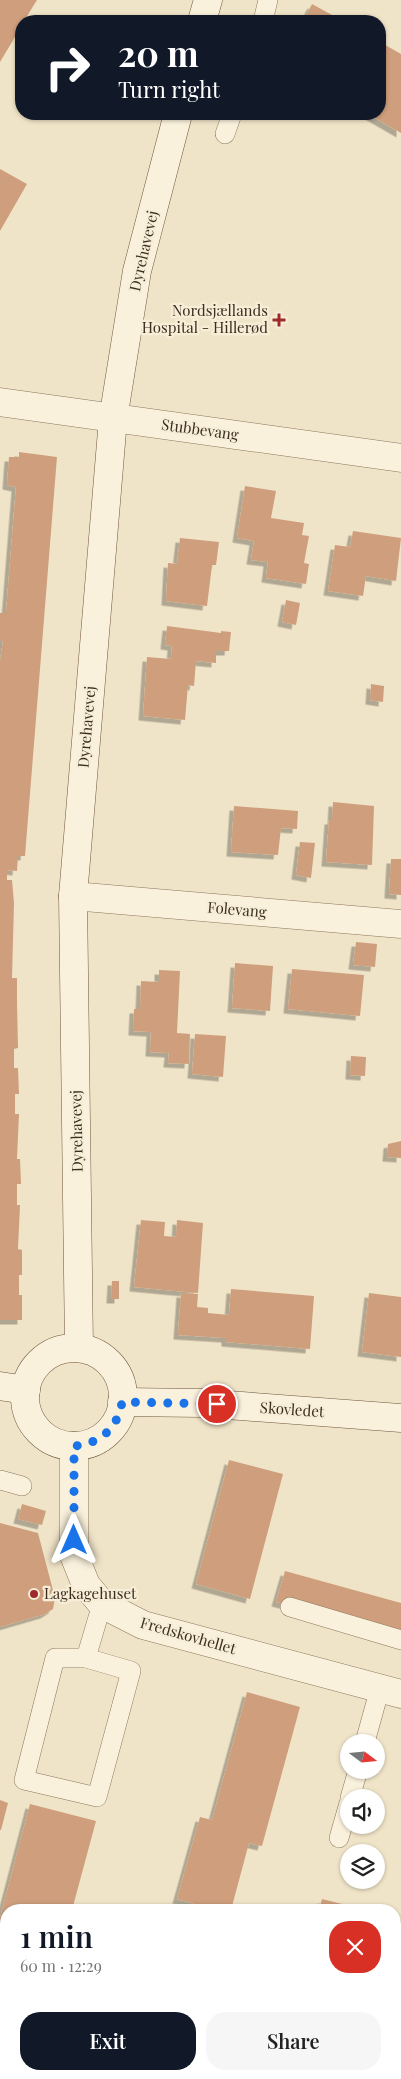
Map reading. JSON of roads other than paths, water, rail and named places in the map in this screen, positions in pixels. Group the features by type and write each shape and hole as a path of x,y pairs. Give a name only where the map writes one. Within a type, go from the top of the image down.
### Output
{"street":[{"path":"204,15 208,0"},
{"name":"Dyrehavevej","path":"79,1348 73,896 113,419 137,271 176,120"},
{"name":"Stubbevang","path":"0,402 401,458"},
{"name":"Folevang","path":"73,896 401,924"},
{"path":"79,1348 97,1354 112,1366 121,1383 122,1402 118,1419 106,1433 91,1443 74,1446 54,1441 37,1429 13,1388 32,1372 44,1358 61,1350 79,1348"},
{"name":"Skovledet","path":"122,1402 202,1403 401,1418"},
{"name":"Fredskovhellet","path":"74,1446 74,1555 86,1585 102,1604 143,1625 391,1691"}],"lane":[{"path":"264,15 268,0"},
{"path":"225,134 230,120"},
{"path":"0,1480 22,1486"},
{"path":"86,1658 102,1604"},
{"path":"290,1607 401,1640"},
{"path":"55,1658 86,1658 131,1672 97,1797 24,1780 55,1658"},
{"name":"Fredskovhellet","path":"369,1734 391,1691"},
{"path":"339,1838 340,1834"}],"place":[{"name":"Nordsjællands Hospital - Hillerød","path":"279,320"},
{"name":"Lagkagehuset","path":"34,1594"}]}
